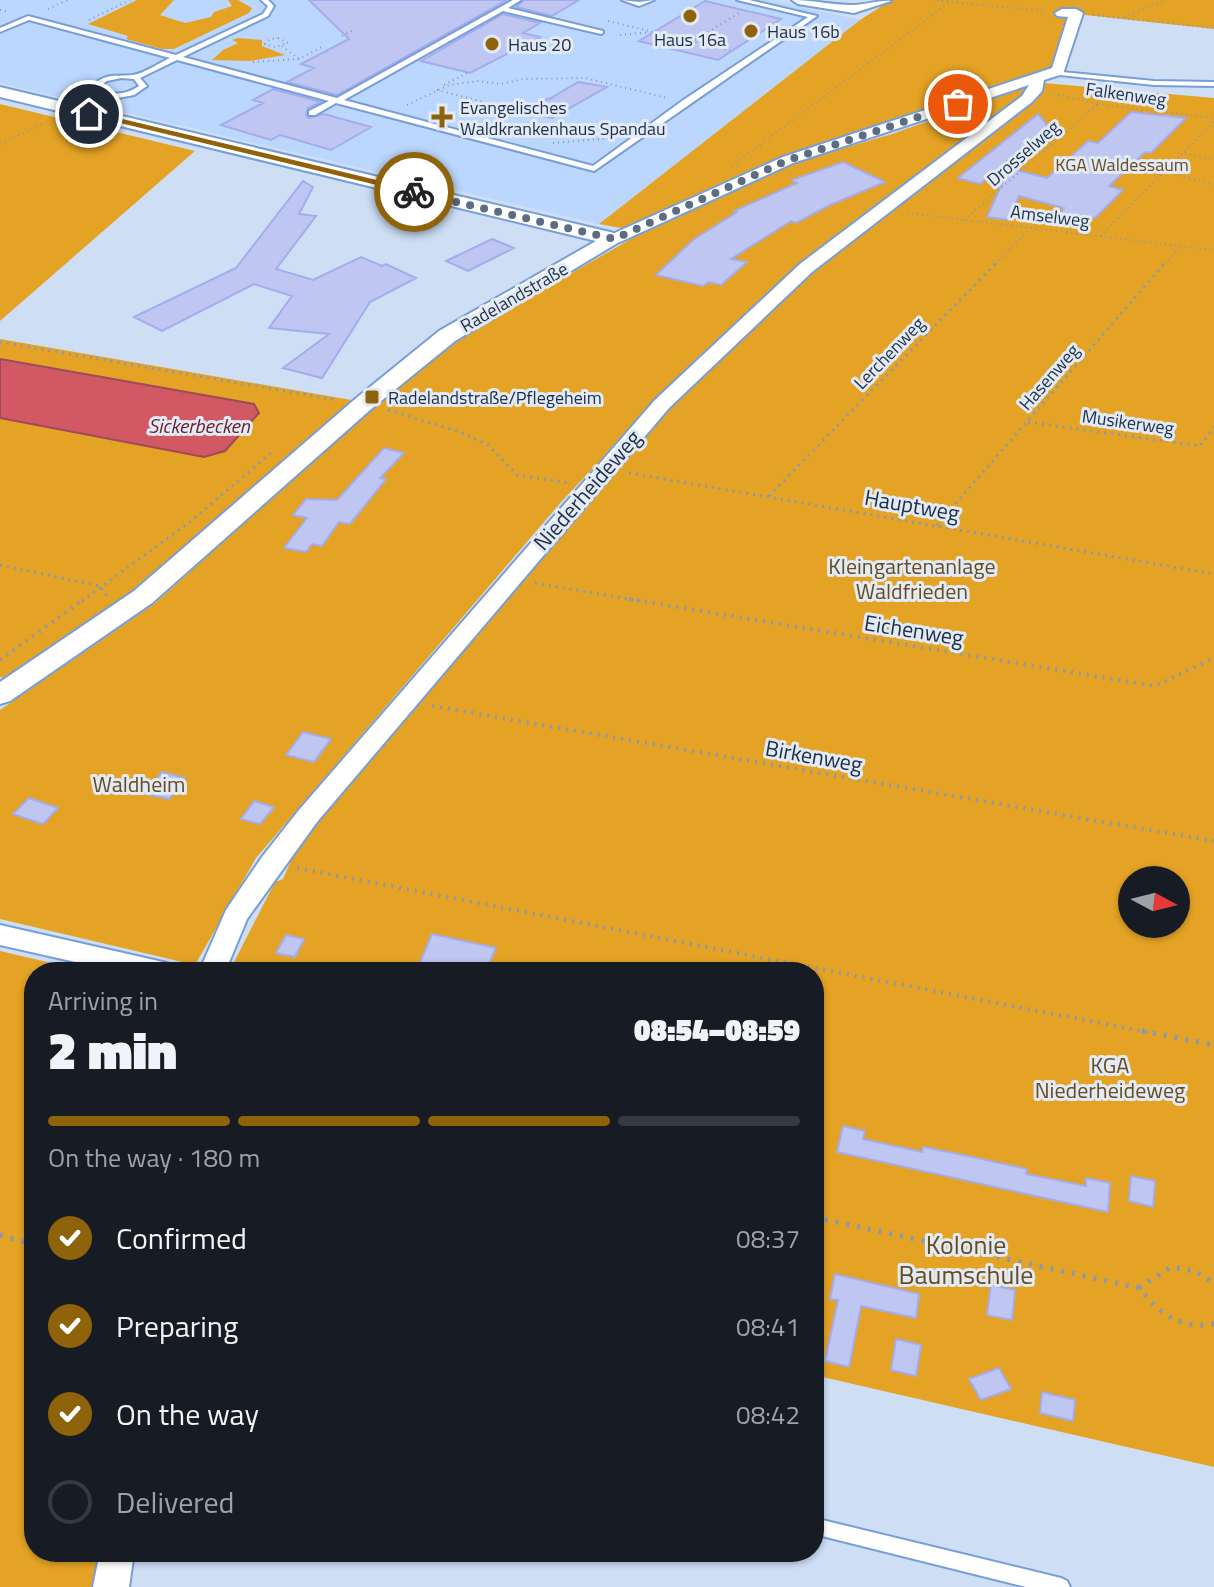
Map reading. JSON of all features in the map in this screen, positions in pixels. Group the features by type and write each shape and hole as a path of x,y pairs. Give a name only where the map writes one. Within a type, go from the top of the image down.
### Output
{"street":[{"path":"798,0 854,9 885,1"},
{"path":"1041,81 1058,71 1069,13"},
{"name":"Niederheideweg","path":"216,962 235,917 271,863 509,579 662,404 806,268 1041,81"},
{"name":"Radelandstraße","path":"0,695 155,587 362,405 447,336 614,239 788,160 1041,81"},
{"path":"0,92 614,239"},
{"path":"0,935 119,962"},
{"path":"111,1587 115,1562"}],"lane":[{"path":"102,95 93,88 99,81 113,77 136,77 266,15 271,6 264,0"},
{"path":"312,113 518,0"},
{"path":"625,0 639,4 651,0"},
{"path":"0,30 28,18 594,169 817,13 740,0"},
{"path":"502,9 601,32"},
{"path":"71,109 102,95 136,92 143,82 136,77"},
{"path":"1041,81 1214,84"},
{"path":"824,1528 1061,1587"}],"path":[{"path":"71,29 130,0"},
{"path":"932,0 1214,28"},
{"path":"1120,18 1166,0"},
{"path":"694,41 754,3"},
{"path":"599,19 732,51"},
{"path":"342,36 355,29"},
{"path":"620,35 656,32"},
{"path":"282,46 288,41 274,38 265,42 271,47 282,46 299,59"},
{"path":"224,70 246,63 299,59 324,46"},
{"path":"389,115 467,73"},
{"path":"435,89 478,81 501,84 523,79 585,78 685,103"},
{"name":"Falkenweg","path":"1041,81 1098,104 1214,120"},
{"path":"435,89 484,102"},
{"name":"Drosselweg","path":"964,220 1098,104"},
{"path":"0,144 71,109"},
{"path":"1099,237 1214,120"},
{"path":"550,144 638,138"},
{"path":"1184,153 1214,160"},
{"path":"1165,172 1214,184"},
{"name":"Amselweg","path":"882,210 1214,250"},
{"name":"Lerchenweg","path":"769,496 1030,228"},
{"name":"Hasenweg","path":"937,525 1180,246"},
{"path":"0,342 411,416 488,445 517,475 591,486"},
{"name":"Musikerweg","path":"1028,422 1200,446 1214,427"},
{"name":"Hauptweg","path":"605,470 1214,574"},
{"path":"0,565 100,586 110,600 124,610"},
{"name":"Eichenweg","path":"509,579 1155,686 1214,658"},
{"name":"Birkenweg","path":"408,702 1214,841"},
{"path":"271,863 784,962"},
{"path":"824,970 1214,1045"},
{"path":"824,1219 1139,1288 1163,1316 1192,1328 1214,1324"},
{"path":"0,1235 24,1242"},
{"path":"1139,1288 1171,1267 1195,1271 1214,1283"}],"shaded area":[{"name":"Evangelisches Waldkrankenhaus Spandau","path":"0,0 771,0 860,20 599,224 0,83"}],"green space":[{"path":"137,0 174,0 160,15 185,23 211,17 214,12 232,6 228,0 238,0 252,8 249,13 174,49 162,49 126,39 128,36 88,24"},
{"path":"891,0 1214,0 1214,29 1076,14 1058,71 1032,82 1214,98 1214,1467 824,1377 824,962 234,962 275,882 283,879 292,858 290,853 737,324 695,360 562,501 256,858 197,962 182,962 0,919 0,710 154,604 448,344 650,228 792,163 892,134 1011,92 1025,84 788,160 631,230 599,224 860,20"},
{"path":"232,40 262,40 262,46 285,55 250,61 212,60 238,43"},
{"path":"0,104 195,151 0,321"},
{"path":"0,339 357,401 138,595 13,680 0,677 0,418 204,457 259,412 254,404 0,359"},
{"path":"0,951 47,962 24,962 24,1562 99,1562 95,1587 0,1587"}],"water":[{"name":"Sickerbecken","path":"0,359 254,404 259,413 225,451 204,457 0,418"}],"building":[{"path":"309,0 507,0 337,95 287,82 314,68 301,64 349,39"},
{"path":"524,0 579,0 552,16 516,7"},
{"path":"705,1 781,19 718,60 639,41"},
{"name":"Haus 20","path":"503,14 540,23 523,33 540,37 470,73 421,61"},
{"path":"578,82 607,87 552,118 515,110 551,98"},
{"path":"273,89 321,102 308,108 306,115 309,118 324,114 371,127 331,150 280,135 271,140 221,125 263,103 253,100"},
{"path":"1131,112 1186,118 1151,153 1145,152 1109,186 1123,190 1095,218 1080,215 1073,225 1054,221 1064,208 1019,196 1009,220 987,217 1009,168 1047,178 1088,141 1098,143"},
{"path":"1038,114 1048,126 980,184 958,178"},
{"path":"843,162 885,182 796,223 791,221 731,259 747,262 721,285 709,282 703,286 656,275 693,240 737,212 734,211 797,183 792,180"},
{"path":"303,181 313,187 299,214 316,216 276,269 313,280 361,257 416,278 370,302 322,378 283,368 329,334 269,328 292,296 254,284 162,331 134,317 236,268"},
{"path":"492,239 514,248 468,271 446,261"},
{"path":"384,448 404,453 380,478 386,479 350,524 339,522 322,546 312,544 306,552 284,548 307,518 293,515 306,499 337,500"},
{"path":"303,732 331,739 314,762 286,755"},
{"path":"162,772 185,778 169,799 146,794"},
{"path":"29,798 58,808 43,824 13,814"},
{"path":"254,801 274,807 260,824 241,819"},
{"path":"432,934 496,948 490,962 420,962"},
{"path":"286,935 304,939 295,957 276,953"},
{"path":"843,1126 865,1131 863,1139 922,1152 923,1147 963,1155 1027,1169 1026,1174 1086,1186 1086,1178 1110,1183 1108,1212 837,1152"},
{"path":"1131,1176 1155,1181 1153,1207 1129,1201"},
{"path":"835,1274 919,1294 916,1318 861,1306 849,1367 825,1361 838,1300 830,1299"},
{"path":"991,1285 1015,1290 1012,1320 987,1315"},
{"path":"896,1339 921,1345 916,1376 891,1370"},
{"path":"999,1368 1011,1389 981,1400 969,1379"},
{"path":"1042,1392 1075,1400 1073,1421 1040,1413"}],"way so far":[{"path":"414,192 614,239 788,160 958,104"}],"place":[{"name":"Haus 16a","path":"690,16"},
{"name":"Haus 16b","path":"751,31"},
{"name":"Haus 20","path":"492,44"},
{"name":"Evangelisches Waldkrankenhaus Spandau","path":"442,117"},
{"name":"Radelandstraße/Pflegeheim","path":"372,397"}],"route":[{"path":"89,114 414,192"}],"park label":[{"name":"KGA Waldessaum","path":"1122,164"},
{"name":"Kleingartenanlage Waldfrieden","path":"912,578"},
{"name":"Waldheim","path":"139,784"},
{"name":"KGA Niederheideweg","path":"1110,1078"},
{"name":"Kolonie Baumschule","path":"966,1259"}]}
